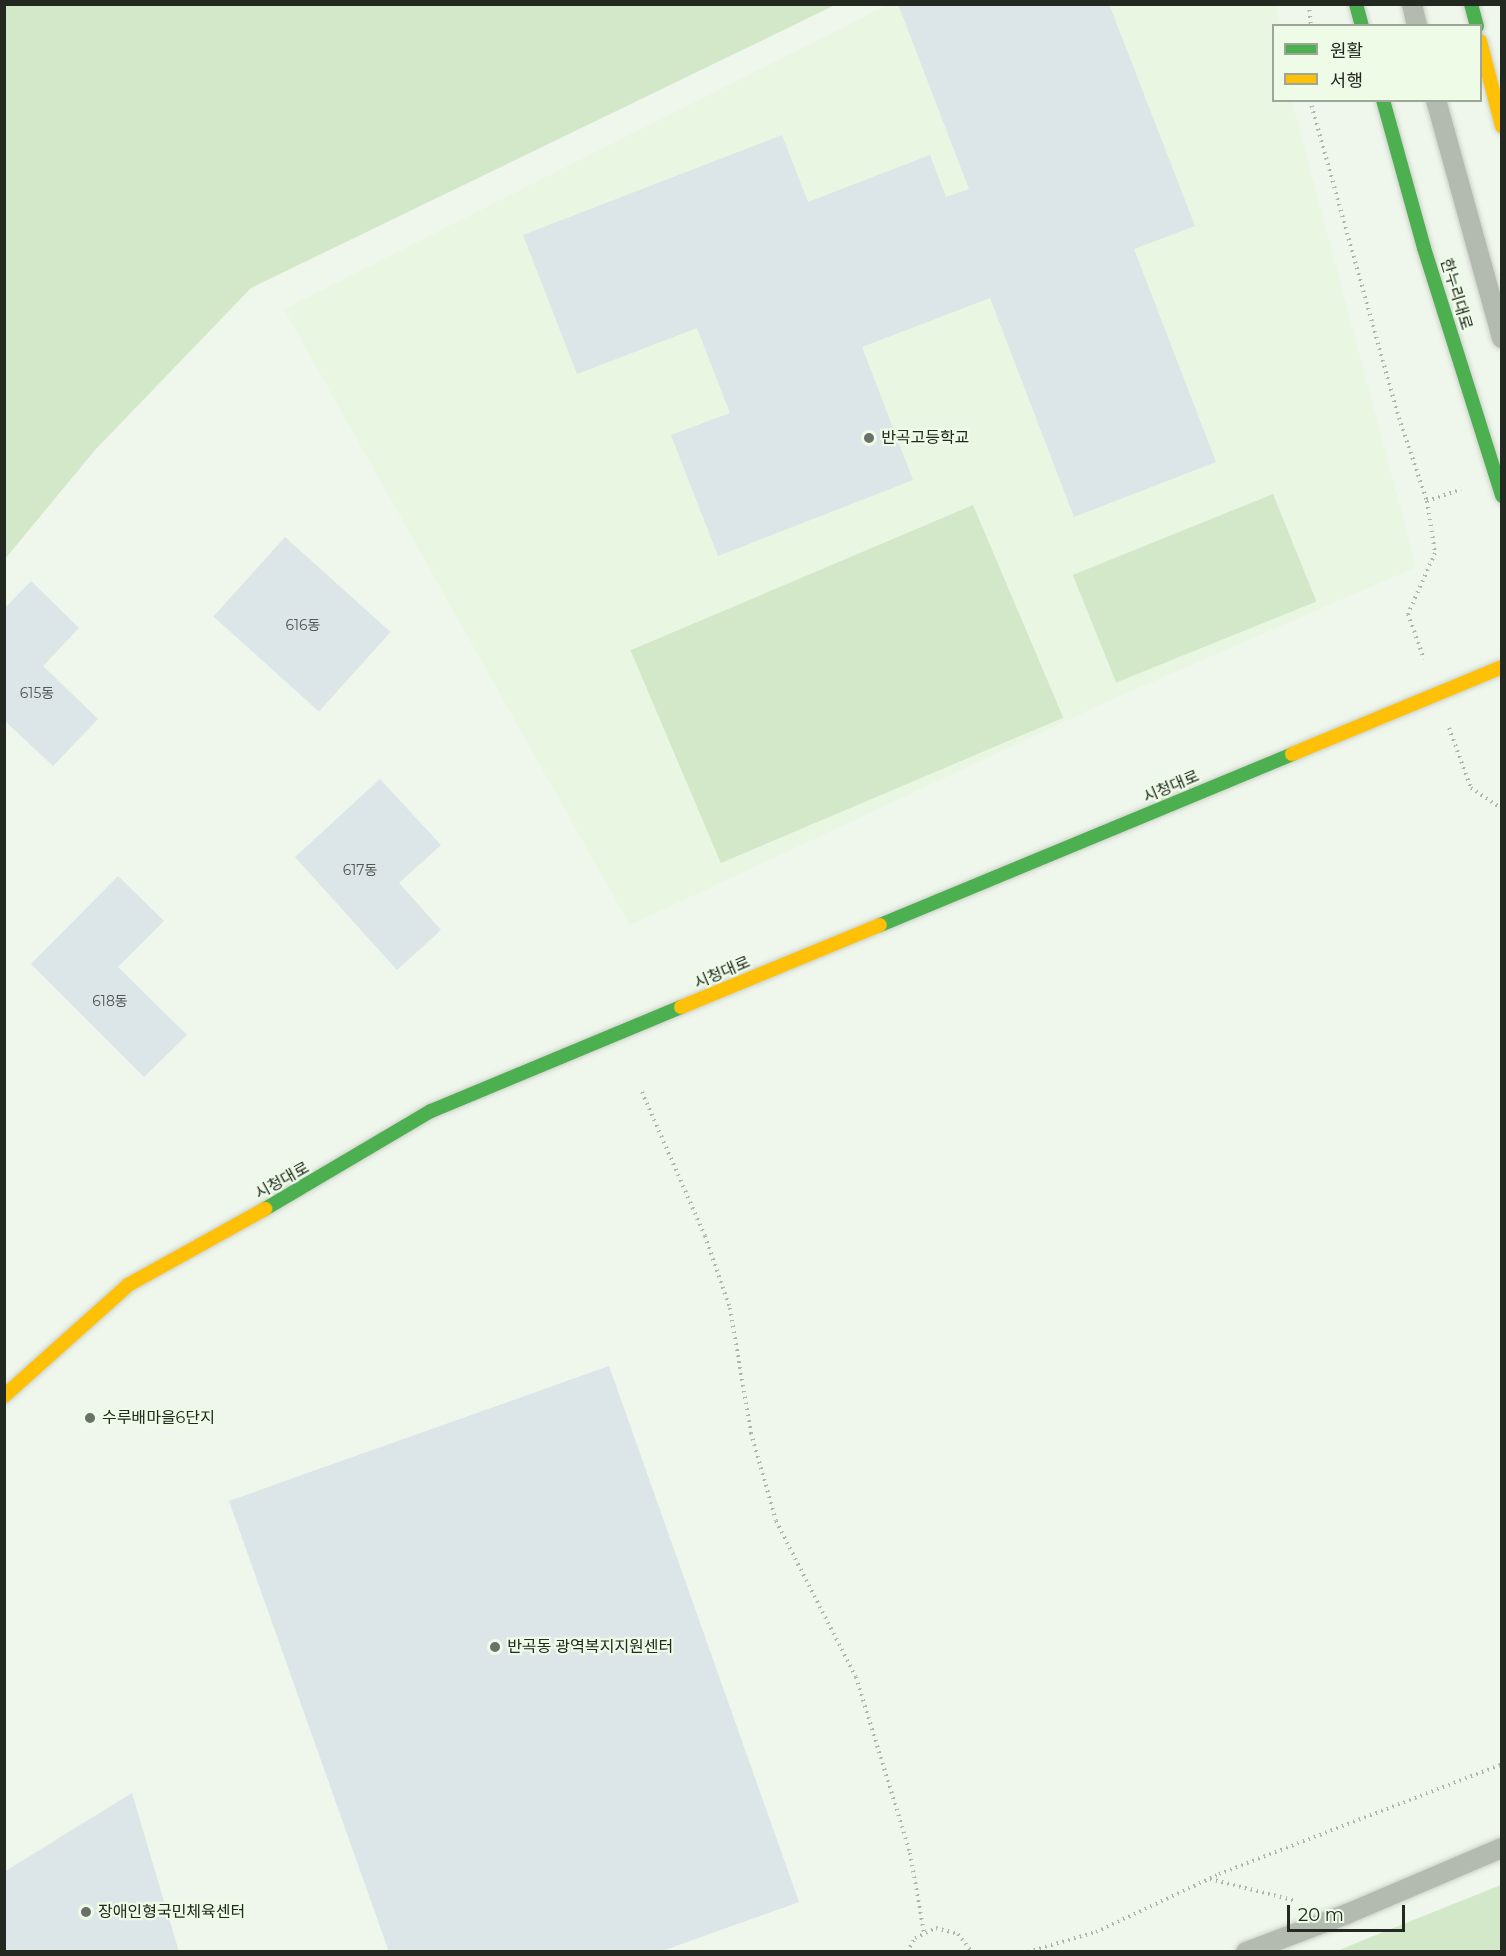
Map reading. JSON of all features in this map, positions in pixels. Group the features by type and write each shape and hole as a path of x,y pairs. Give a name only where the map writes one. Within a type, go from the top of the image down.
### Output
{"street":[{"path":"1356,4 1361,24"},
{"path":"1471,4 1476,24"},
{"path":"1482,49 1502,126"},
{"name":"한누리대로","path":"1384,102 1424,248 1502,496"},
{"name":"시청대로","path":"4,1396 128,1285 317,1180 431,1111 1502,667"}],"lane":[{"path":"1412,4 1417,24"},
{"path":"1437,102 1502,338"},
{"path":"1246,1952 1347,1914 1502,1848"}],"path":[{"path":"1309,4 1311,24"},
{"path":"1311,102 1392,395 1427,501 1435,554 1408,614"},
{"path":"1471,789 1502,808"},
{"path":"642,1092 705,1236 730,1308 751,1433 776,1521 856,1677 910,1853 924,1932"},
{"path":"1028,1952 1096,1932 1209,1879 1502,1764"},
{"path":"1209,1879 1347,1914"},
{"path":"907,1952 915,1938 936,1928 958,1934 972,1952"}],"shaded area":[{"path":"5,4 835,5 251,288 95,450 5,559"},
{"name":"반곡고등학교","path":"888,5 1277,5 1280,24 1272,24 1272,102 1292,102 1416,567 1108,701 630,925 284,309"},
{"path":"1273,494 1316,602 1116,682 1073,575"},
{"path":"973,505 1063,718 721,863 631,650"},
{"path":"1501,1885 1501,1951 1337,1951 1371,1937"}],"building":[{"path":"898,4 1109,4 1195,226 1134,249 1216,462 1074,517 990,298 862,347 913,480 718,556 671,435 730,413 697,328 577,374 523,235 782,135 808,202 930,155 946,197 969,189"},
{"path":"285,537 391,632 319,712 213,617"},
{"path":"31,581 79,628 43,666 98,719 53,766 4,720 4,609"},
{"path":"380,779 441,845 399,883 441,930 397,970 295,857"},
{"path":"118,876 164,921 118,967 187,1035 144,1077 31,964"},
{"name":"반곡동 광역복지지원센터","path":"609,1366 799,1902 659,1952 389,1952 229,1501"},
{"name":"장애인형국민체육센터","path":"132,1793 179,1952 4,1952 4,1872"}],"traffic: fast":[{"path":"1356,4 1361,24"},
{"path":"1471,4 1476,24"},
{"path":"1384,102 1424,248 1502,496"},
{"path":"880,925 1292,754"},
{"path":"265,1209 431,1111 681,1007"}],"traffic: slow":[{"path":"1482,49 1502,126"},
{"path":"1292,754 1502,667"},
{"path":"681,1007 880,925"},
{"path":"4,1396 128,1285 265,1209"}],"place":[{"name":"반곡고등학교","path":"869,438"},
{"name":"수루배마을6단지","path":"90,1418"},
{"name":"반곡동 광역복지지원센터","path":"495,1647"},
{"name":"장애인형국민체육센터","path":"86,1912"}]}
